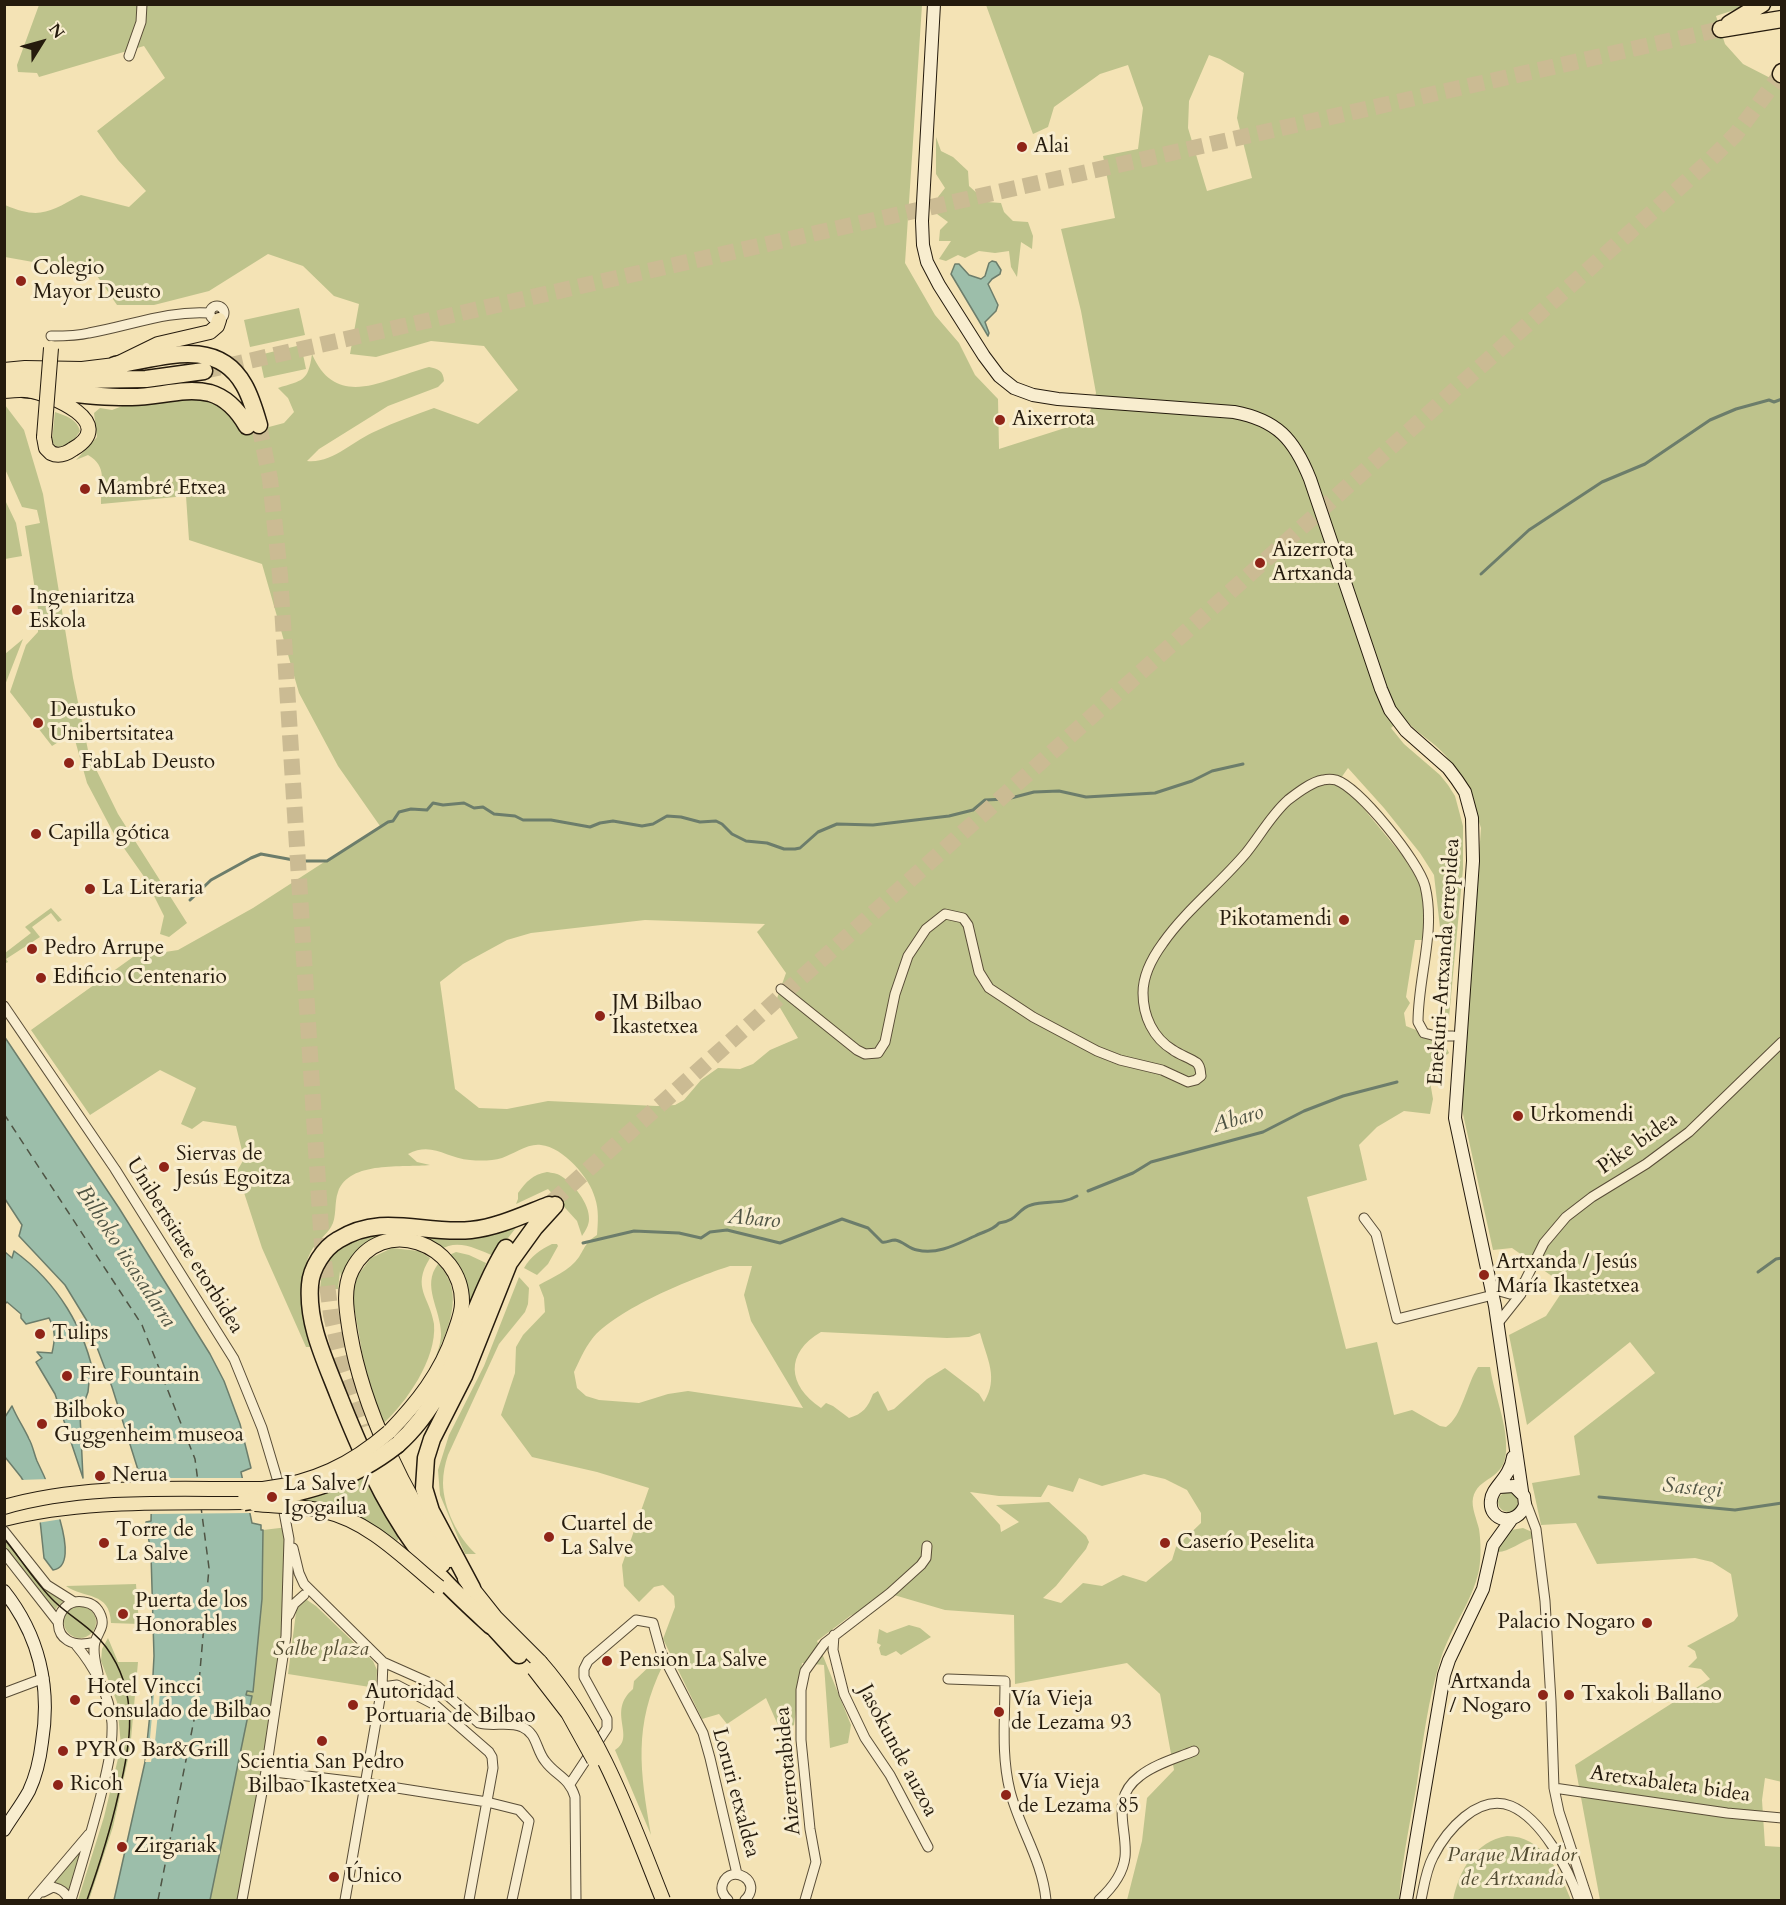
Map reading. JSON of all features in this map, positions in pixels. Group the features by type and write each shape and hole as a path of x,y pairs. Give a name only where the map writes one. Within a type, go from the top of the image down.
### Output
{"highway":[{"path":"1761,4 1721,29 1782,19"},
{"path":"25,389 133,398 192,391 212,394 232,406 253,426 243,383 230,368 218,360 200,353 184,353 115,365"},
{"path":"4,381 146,379 204,371"},
{"path":"328,1473 366,1457 393,1438 416,1427 449,1376 494,1268 507,1247 552,1204"},
{"path":"472,1588 416,1548 394,1514 367,1461 318,1343 310,1311 310,1282 323,1254 335,1241 354,1231 371,1226 470,1230 491,1227 552,1204"},
{"path":"454,1575 430,1511 424,1488 426,1458 432,1438 464,1376 509,1263 552,1204"},
{"path":"363,1427 404,1506 435,1555 494,1622 519,1655"},
{"path":"244,1502 301,1493 343,1479 374,1462 393,1438"}],"main road":[{"path":"4,370 82,369 115,365 158,344 210,332 217,326 215,316"},
{"path":"4,391 25,389 53,398 68,406 85,419 88,428 87,436 74,449 63,454 55,455 46,448 44,437 51,342"},
{"path":"393,1438 440,1366 458,1323 462,1304 458,1281 452,1267 429,1246 412,1240 379,1244 361,1258 352,1271 346,1291 346,1312 363,1387 377,1425 454,1575"},
{"path":"4,1507 39,1499 115,1490 263,1489 286,1486 328,1473"},
{"path":"4,1519 41,1511 117,1503 244,1502 324,1511 362,1526 389,1545 519,1655 545,1681 578,1729 617,1811 654,1900"},
{"path":"472,1588 494,1622 555,1678 588,1728 625,1805 663,1900"}],"street":[{"path":"129,56 141,22 142,4"},
{"name":"Enekuri-Artxanda errepidea","path":"934,4 922,221 923,245 927,262 939,285 984,356 1006,382 1014,388 1033,395 1093,402 1234,412 1259,419 1281,432 1292,442 1302,458 1390,710 1406,731 1448,768 1465,792 1472,818 1474,850 1455,1118 1498,1323 1514,1444 1524,1496"},
{"path":"51,342 173,314 215,316"},
{"name":"Enekuri-Artxanda errepidea","path":"781,989 857,1050 866,1054 878,1053 885,1042 895,994 908,956 926,929 945,914 956,915 963,918 969,925 979,972 989,988 1033,1017 1096,1051 1120,1060 1162,1070 1188,1082 1196,1080 1201,1076 1200,1068 1196,1063 1160,1040 1146,1016 1144,978 1150,963 1175,928 1246,853 1278,810 1305,789 1321,780 1329,779 1342,783 1371,808 1419,873 1425,886 1428,934 1418,1022 1424,1033 1453,1036"},
{"name":"Unibertsitate etorbidea","path":"4,1006 121,1179 234,1359 271,1457 289,1539"},
{"name":"Pike bidea","path":"1498,1323 1521,1294 1544,1243 1566,1217 1592,1197 1646,1164 1689,1132 1782,1042"},
{"path":"1364,1218 1376,1234 1396,1319 1492,1292 1510,1294 1517,1291 1525,1281"},
{"path":"1406,1900 1444,1675 1484,1589 1491,1550 1492,1494 1511,1468 1514,1444"},
{"path":"1499,1487 1509,1485 1524,1496 1537,1539 1545,1601 1554,1788 1559,1812 1588,1900"},
{"path":"1491,1550 1511,1519 1521,1514 1524,1496"},
{"path":"1491,1509 1501,1518 1528,1524 1537,1539"},
{"path":"4,1531 47,1585 74,1602 88,1602 99,1611 103,1624 95,1642 94,1656 101,1686"},
{"path":"243,1900 266,1771 287,1620 289,1539"},
{"path":"289,1539 308,1594"},
{"name":"Aizerrotabidea","path":"805,1900 816,1862 810,1829 801,1740 801,1690 805,1671 813,1657 834,1635 890,1593 921,1565 926,1558 927,1546"},
{"path":"4,1553 58,1622 61,1634 76,1645 87,1658 108,1703 112,1722 112,1744 107,1772 70,1900"},
{"path":"288,1581 292,1588 308,1594 383,1662 437,1686 479,1722 488,1725 519,1725 526,1729 537,1742 544,1760 570,1784 576,1797 576,1900"},
{"path":"4,1591 19,1612 33,1639 44,1678 45,1723 39,1763 29,1791 4,1830"},
{"path":"287,1620 294,1604 308,1594"},
{"path":"58,1622 63,1609 74,1602"},
{"name":"Loruri etxaldea","path":"570,1784 607,1728 607,1719 584,1677 588,1661 636,1620 653,1623 661,1652 703,1733 737,1874 745,1877 751,1884 751,1893 746,1900"},
{"name":"Jasokunde auzoa","path":"834,1635 833,1650 844,1694 865,1738 890,1775 928,1847"},
{"path":"76,1645 95,1642"},
{"path":"345,1900 382,1687 383,1662"},
{"path":"4,1693 44,1678"},
{"path":"948,1679 1005,1681 1004,1759 1016,1810 1040,1868 1046,1900"},
{"path":"382,1687 397,1685 435,1705 489,1752 493,1762 469,1900"},
{"path":"1099,1900 1119,1875 1124,1864 1121,1815 1124,1796 1128,1789 1140,1776 1194,1751"},
{"path":"266,1771 365,1783 487,1802 519,1810 529,1821 512,1900"},
{"name":"Aretxabaleta bidea","path":"1554,1788 1727,1813 1782,1818"},
{"path":"1421,1900 1433,1857 1445,1838 1461,1820 1476,1809 1487,1804 1498,1803 1512,1806 1536,1826 1565,1865 1579,1900"},
{"path":"34,1899 92,1830"},
{"path":"728,1900 723,1895 722,1885 727,1877 737,1874"},
{"path":"34,1899 53,1887 62,1890 70,1900"}],"green space":[{"path":"39,5 922,5 905,263 935,315 959,343 975,375 998,399 999,449 1087,421 1096,393 1081,311 1061,229 1115,218 1103,156 1138,149 1143,108 1128,65 1100,74 1054,107 1048,127 1033,134 986,5 1744,5 1716,16 1725,44 1743,64 1782,84 1782,1782 1765,1778 1762,1800 1765,1846 1781,1847 1781,1900 1600,1900 1575,1765 1710,1679 1701,1669 1688,1667 1697,1658 1695,1651 1687,1646 1734,1621 1738,1616 1731,1574 1712,1562 1695,1558 1597,1564 1576,1523 1541,1525 1532,1483 1580,1475 1574,1436 1655,1373 1630,1342 1527,1425 1509,1335 1546,1316 1566,1286 1512,1248 1493,1250 1461,1105 1481,828 1475,807 1459,773 1441,751 1403,717 1391,728 1404,744 1440,775 1448,785 1455,796 1463,826 1463,869 1448,1028 1436,1028 1442,973 1442,945 1434,875 1420,853 1384,808 1348,768 1336,785 1350,792 1402,855 1421,885 1424,901 1423,940 1415,940 1406,997 1410,1003 1404,1013 1406,1026 1416,1030 1422,1038 1442,1039 1449,1053 1428,1070 1433,1099 1430,1114 1404,1111 1377,1127 1359,1145 1367,1180 1307,1197 1346,1349 1377,1342 1394,1415 1412,1410 1446,1427 1456,1416 1478,1367 1490,1367 1503,1420 1506,1452 1501,1468 1480,1486 1473,1498 1473,1509 1480,1539 1479,1570 1472,1593 1445,1647 1433,1689 1404,1856 1399,1900 1127,1900 1142,1841 1147,1798 1174,1770 1160,1694 1127,1663 1015,1684 1014,1615 945,1610 894,1595 850,1616 817,1641 851,1725 848,1743 830,1748 824,1665 802,1663 794,1725 781,1732 766,1698 727,1724 719,1714 702,1719 663,1639 675,1607 674,1596 663,1585 654,1587 639,1602 624,1586 622,1565 649,1488 597,1472 532,1457 501,1415 515,1373 516,1347 523,1335 545,1312 544,1298 539,1285 570,1266 597,1235 598,1212 592,1190 582,1173 558,1151 536,1145 502,1158 482,1161 461,1159 439,1151 417,1150 408,1154 417,1162 430,1165 392,1166 365,1170 344,1182 338,1192 333,1223 313,1248 304,1272 305,1309 313,1347 306,1347 262,1248 237,1171 244,1159 236,1126 203,1121 192,1129 181,1124 196,1088 160,1070 90,1115 31,1030 133,957 178,950 253,908 380,826 338,766 299,693 262,564 189,540 186,496 101,504 102,476 98,464 88,455 76,460 97,437 94,413 100,408 112,410 125,405 200,399 214,402 250,432 284,423 294,412 288,398 278,388 299,381 306,375 312,354 322,372 335,382 349,387 380,383 429,367 440,371 444,381 438,387 388,406 319,449 307,461 325,459 376,431 434,408 478,424 518,390 484,346 431,341 376,357 350,354 359,304 334,296 303,266 268,254 209,291 154,305 117,305 91,267 5,257 5,205 27,212 44,212 81,195 129,207 146,191 118,160 97,131 165,78 144,46 39,77 37,73 18,72 17,65","holes":["1209,55 1244,73 1237,118 1252,178 1207,191 1188,128 1189,101","645,920 765,924 757,932 786,973 776,1001 798,1038 770,1050 753,1064 740,1069 718,1068 701,1080 684,1100 675,1105 548,1101 507,1109 479,1108 455,1089 440,982 463,964 507,940 531,933","730,1266 752,1266 744,1295 751,1321 803,1408 688,1391 668,1394 639,1403 599,1400 586,1396 577,1388 574,1372 589,1343 603,1328 636,1306 676,1286","821,1332 947,1338 969,1337 980,1333 990,1368 991,1385 984,1402 979,1394 945,1368 927,1379 894,1409 888,1411 878,1391 873,1394 864,1409 849,1418 826,1403 821,1408 802,1389 795,1369 796,1359 809,1340","1144,1474 1165,1479 1187,1490 1201,1513 1201,1523 1176,1547 1172,1560 1146,1582 1123,1575 1102,1586 1083,1583 1061,1603 1043,1598 1056,1586 1086,1549 1089,1542 1086,1536 1049,1502 996,1505 1019,1522 1001,1532 1000,1525 970,1492 999,1496 1041,1497 1048,1485 1073,1492 1079,1478 1102,1486"]},
{"path":"936,137 941,151 953,157 968,171 969,186 987,202 1001,203 1004,212 1013,221 1028,222 1033,236 1032,249 1021,242 1017,277 1011,267 1009,251 995,253 979,251 965,258 958,255 946,261 939,259 951,241 939,241 940,230 948,222 937,214 938,197 945,188 936,174"},
{"path":"299,308 305,335 250,347 244,320"},
{"path":"301,345 306,369 264,378 259,355"},
{"path":"5,405 24,430 43,494 73,678 89,755 118,814 187,923 169,937 160,934 164,916 145,878 114,834 87,783 73,733 52,746 10,692 26,645 38,632 38,609 25,526 40,523 37,510 22,507 5,469"},
{"path":"55,412 74,421 80,431 74,440 63,448 55,446 52,441"},
{"path":"5,500 16,523 22,556 5,559"},
{"path":"23,639 5,685 5,654"},
{"path":"51,908 62,920 58,922 51,913 32,927 40,937 6,959 8,962 6,963 5,953 31,933 25,927"},
{"path":"547,1172 558,1174 566,1179 584,1201 589,1219 582,1236 577,1221 548,1189 516,1204 518,1193 527,1182"},
{"path":"522,1220 494,1256 467,1246 453,1245 440,1250 387,1237 343,1288 340,1271 338,1289 320,1289 322,1271 316,1276 335,1248 364,1232"},
{"path":"552,1244 558,1246 548,1264 537,1275 524,1268 536,1254"},
{"path":"392,1248 419,1251 430,1258 422,1277 422,1285 432,1315 434,1337 425,1366 410,1393 382,1425 364,1363 352,1295 358,1275 371,1258"},
{"path":"456,1252 486,1263 465,1321 464,1279 447,1256"},
{"path":"438,1264 447,1275 453,1299 449,1325 434,1362 441,1334 431,1281"},
{"path":"519,1277 529,1288 525,1312 499,1344 448,1455 444,1469 444,1492 449,1512 463,1540 476,1554 465,1554 440,1495 438,1470 449,1435 484,1366"},
{"path":"362,1477 399,1536 398,1540 393,1543 289,1500 308,1499"},
{"path":"1508,1492 1515,1495 1518,1502 1515,1509 1508,1512 1501,1509 1498,1502 1501,1495"},
{"path":"288,1527 291,1630 242,1900 210,1900 251,1697 246,1696 247,1691 253,1692 262,1599 263,1530"},
{"path":"1523,1528 1532,1532 1533,1538 1498,1552 1499,1544 1511,1530"},
{"path":"4,1531 36,1573 67,1598 57,1607 53,1615 5,1553"},
{"path":"136,1584 139,1624 111,1623 110,1613 101,1601 66,1586"},
{"name":"Salbe plaza","path":"307,1600 373,1661 377,1670 376,1688 288,1674 297,1605"},
{"path":"80,1606 91,1611 96,1622 91,1633 80,1638 69,1633 64,1622 69,1611"},
{"path":"909,1625 920,1628 931,1637 901,1655 896,1651 886,1656 881,1655 879,1648 881,1645 877,1643 879,1629 887,1633"},
{"path":"108,1638 118,1662 138,1662 130,1750 113,1827 89,1900 78,1900 104,1817 121,1746 117,1702 101,1661 102,1649"},
{"path":"657,1659 663,1665 647,1708 642,1749 644,1790 651,1835 615,1750 621,1745 623,1738 621,1715 625,1698 633,1689 634,1681"},
{"name":"Parque Mirador de Artxanda","path":"1507,1836 1530,1842 1540,1849 1555,1867 1571,1900 1453,1900 1459,1878 1470,1859 1486,1844"},
{"path":"86,1842 69,1893 60,1884 54,1882"}],"water":[{"path":"996,262 1001,270 1000,274 988,284 998,305 996,311 985,322 988,336 951,274 955,264 959,264 969,275 981,279 985,276 989,263"},
{"name":"Bilboko itsasadarra","path":"4,1036 119,1208 210,1354 224,1381 240,1424 251,1468 241,1472 252,1523 261,1525 261,1530 263,1530 262,1599 253,1692 247,1691 246,1695 252,1696 210,1900 114,1900 145,1762 152,1694 154,1656 151,1554 146,1522 151,1521 152,1475 139,1473 112,1387 87,1321 65,1285 19,1236 22,1225 5,1199"},
{"path":"14,1251 44,1277 56,1292 77,1325 91,1362 95,1382 89,1382 80,1414 83,1478 55,1394 36,1362 42,1358 37,1352 52,1353 54,1335 51,1322 49,1318 26,1324 21,1314 7,1302 5,1304 5,1252 12,1258"},
{"path":"12,1406 30,1442 60,1520 65,1554 62,1565 53,1570 44,1558 40,1520 30,1492 5,1457 5,1417"}],"pier":[{"path":"245,1478 253,1513 149,1514 149,1479"},
{"path":"50,1479 62,1519 37,1523 35,1510 19,1480"},
{"path":"155,1683 161,1683 155,1742 151,1762 145,1762 151,1738"}],"waterway":[{"path":"1481,574 1529,530 1602,482 1645,464 1710,420 1736,409 1782,399"},
{"path":"190,900 211,880 261,854 299,861 327,861 393,821 399,812 411,809 427,810 433,803 443,805 464,803 474,808 483,807 494,814 515,816 523,820 551,820 590,827 613,821 642,826 653,824 667,816 700,822 716,821 732,834 746,841 795,849 800,848 818,832 837,824 873,825 949,816 973,810 985,800 1007,799 1034,792 1059,791 1086,797 1155,793 1192,781 1212,771 1243,764"},
{"name":"Abaro","path":"1088,1191 1133,1173 1151,1162 1263,1132 1304,1111 1343,1096 1397,1082"},
{"name":"Abaro","path":"583,1243 634,1231 679,1233 701,1238 710,1232 727,1230 780,1243 842,1219 868,1228 882,1242 895,1240 914,1249 932,1251 954,1245 991,1229 999,1223 1010,1220 1031,1205 1066,1200 1077,1196"},
{"path":"1758,1272 1776,1259 1782,1258"},
{"name":"Sastegi","path":"1599,1497 1735,1510 1782,1503"}],"ferry route":[{"path":"4,1114 142,1325 195,1459 198,1482"},
{"path":"158,1900 197,1705 209,1568 201,1507"}],"tunnel":[{"path":"204,371 1721,29"},
{"path":"552,1202 1709,161 1736,134 1781,74"},
{"path":"259,425 270,479 280,575 322,1246 331,1315 341,1358 364,1427"}],"tram line":[{"path":"4,1538 48,1595 106,1647 117,1664 124,1682 130,1719 123,1777 100,1862 87,1900"}],"place":[{"name":"Alai","path":"1022,147"},
{"name":"Colegio Mayor Deusto","path":"21,281"},
{"name":"Aixerrota","path":"1000,420"},
{"name":"Mambré Etxea","path":"85,489"},
{"name":"Aizerrota Artxanda","path":"1260,563"},
{"name":"Ingeniaritza Eskola","path":"17,610"},
{"name":"Deustuko Unibertsitatea","path":"38,723"},
{"name":"FabLab Deusto","path":"69,763"},
{"name":"Capilla gótica","path":"36,834"},
{"name":"La Literaria","path":"90,889"},
{"name":"Pikotamendi","path":"1344,920"},
{"name":"Pedro Arrupe","path":"32,949"},
{"name":"Edificio Centenario","path":"41,978"},
{"name":"JM Bilbao Ikastetxea","path":"600,1016"},
{"name":"Urkomendi","path":"1518,1116"},
{"name":"Siervas de Jesús Egoitza","path":"164,1167"},
{"name":"Artxanda / Jesús María Ikastetxea","path":"1484,1275"},
{"name":"Tulips","path":"40,1334"},
{"name":"Fire Fountain","path":"67,1376"},
{"name":"Bilboko Guggenheim museoa","path":"42,1424"},
{"name":"Nerua","path":"100,1476"},
{"name":"La Salve / Igogailua","path":"272,1497"},
{"name":"Cuartel de La Salve","path":"549,1537"},
{"name":"Torre de La Salve","path":"104,1543"},
{"name":"Caserío Peselita","path":"1165,1543"},
{"name":"Puerta de los Honorables","path":"123,1614"},
{"name":"Palacio Nogaro","path":"1647,1623"},
{"name":"Pension La Salve","path":"607,1661"},
{"name":"Artxanda / Nogaro","path":"1543,1695"},
{"name":"Txakoli Ballano","path":"1569,1695"},
{"name":"Hotel Vincci Consulado de Bilbao","path":"75,1700"},
{"name":"Autoridad Portuaria de Bilbao","path":"353,1705"},
{"name":"Vía Vieja de Lezama 93","path":"999,1712"},
{"name":"Scientia San Pedro Bilbao Ikastetxea","path":"322,1741"},
{"name":"PYRO Bar&Grill","path":"63,1751"},
{"name":"Ricoh","path":"58,1785"},
{"name":"Vía Vieja de Lezama 85","path":"1006,1795"},
{"name":"Zirgariak","path":"122,1847"},
{"name":"Único","path":"334,1877"}]}
